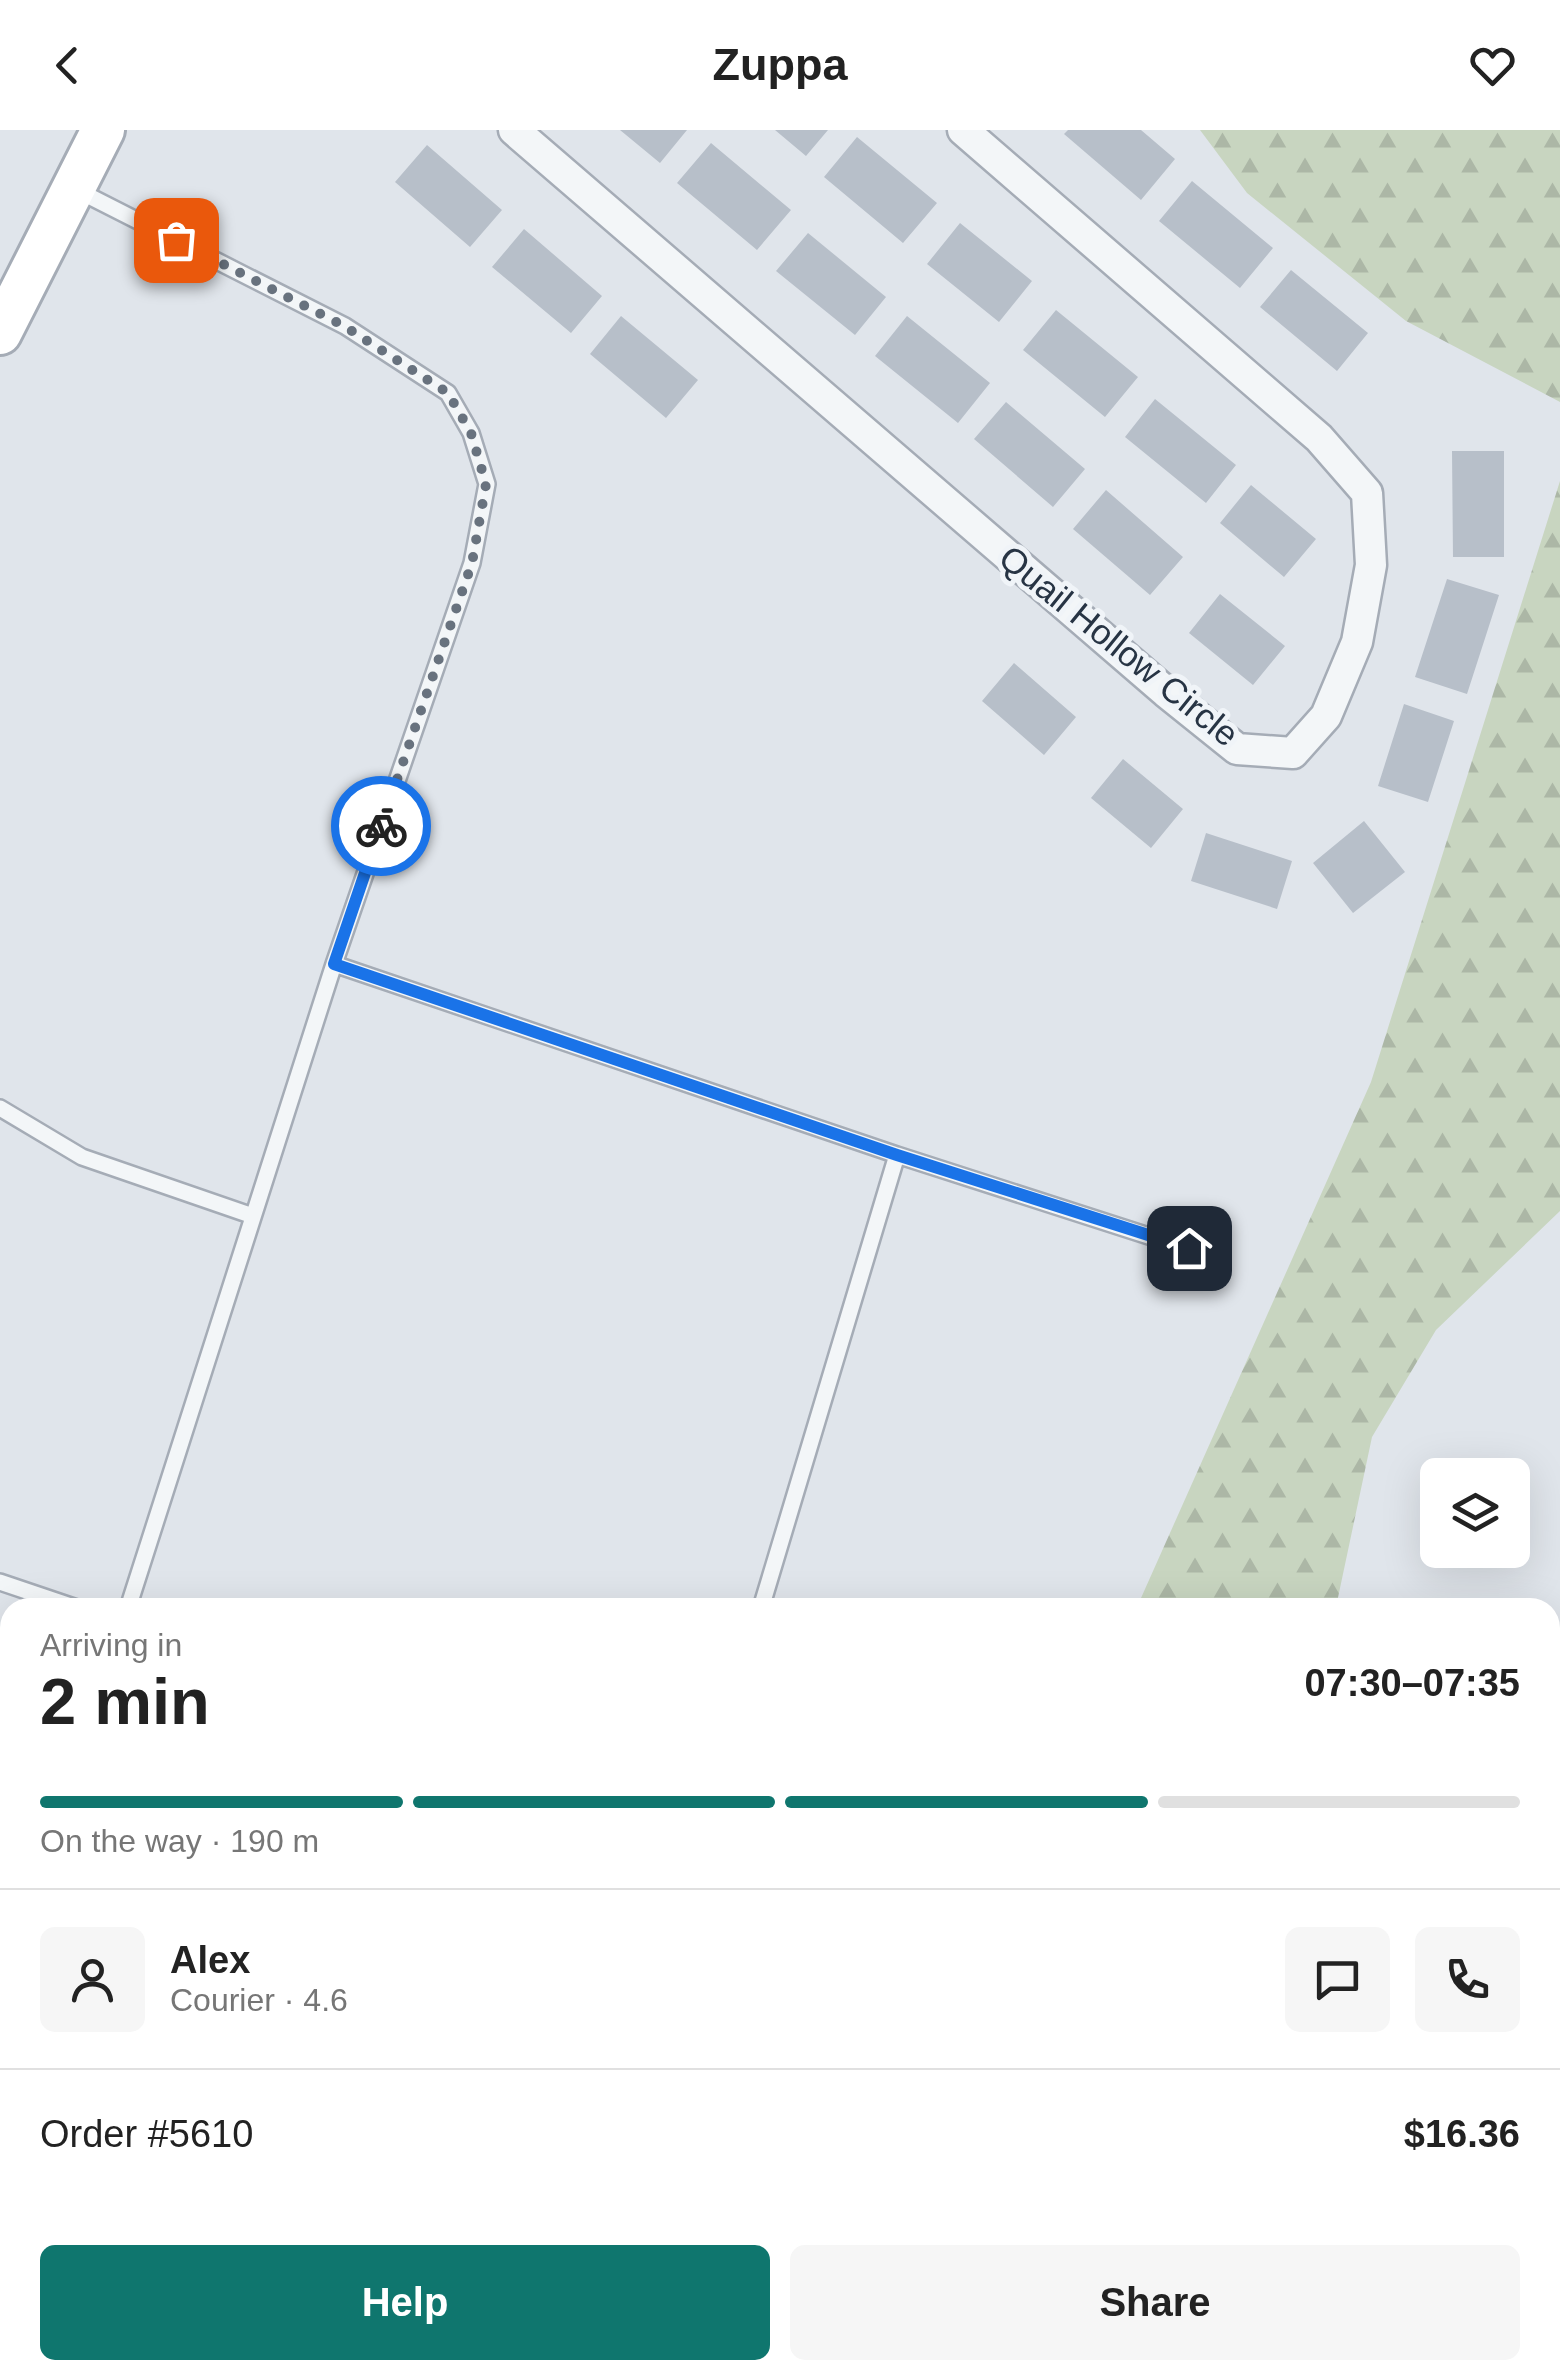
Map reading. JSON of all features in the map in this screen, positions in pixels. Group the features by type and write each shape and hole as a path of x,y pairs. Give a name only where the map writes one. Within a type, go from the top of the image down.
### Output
{"main road":[{"path":"0,332 104,130"}],"street":[{"name":"Quail Hollow Circle","path":"514,130 1166,692 1238,749 1293,753 1326,716 1356,642 1371,565 1367,493 1319,438 963,130"}],"lane":[{"path":"74,189 344,326 448,393 471,433 486,484 472,563 334,964 131,1598"},
{"path":"334,964 897,1155 1189,1248"},
{"path":"0,1108 82,1158 253,1216"},
{"path":"764,1598 897,1155"},
{"path":"0,1582 47,1598"}],"green space":[{"path":"1200,130 1560,130 1560,402 1406,321 1247,193"},
{"path":"1560,481 1560,1211 1436,1330 1372,1437 1338,1598 1141,1598 1371,1082"}],"building":[{"path":"620,130 687,130 660,163"},
{"path":"775,130 828,130 806,156"},
{"path":"1068,130 1141,130 1175,159 1141,200 1064,134"},
{"path":"857,137 937,203 903,243 824,177"},
{"path":"711,143 791,210 757,250 677,183"},
{"path":"427,145 502,210 470,247 395,182"},
{"path":"1192,181 1273,248 1240,288 1159,221"},
{"path":"960,223 1032,281 999,322 927,264"},
{"path":"524,229 602,296 571,333 492,267"},
{"path":"808,233 886,297 855,335 776,271"},
{"path":"1291,270 1368,333 1337,371 1260,307"},
{"path":"1056,310 1138,377 1105,417 1023,350"},
{"path":"621,316 698,380 666,418 590,354"},
{"path":"907,316 990,383 958,423 875,356"},
{"path":"1155,399 1236,465 1206,503 1125,437"},
{"path":"1006,402 1085,469 1053,507 974,439"},
{"path":"1452,451 1504,451 1504,557 1453,557"},
{"path":"1251,485 1316,539 1284,577 1220,523"},
{"path":"1106,490 1183,557 1150,595 1073,529"},
{"path":"1447,579 1499,595 1467,694 1415,677"},
{"path":"1220,594 1285,646 1253,685 1189,633"},
{"path":"1014,663 1076,717 1044,755 982,701"},
{"path":"1404,704 1454,721 1428,802 1378,786"},
{"path":"1123,759 1183,809 1151,848 1091,798"},
{"path":"1364,821 1405,872 1353,913 1313,863"},
{"path":"1206,833 1292,861 1277,909 1191,881"}],"way so far":[{"path":"176,240 344,326 448,393 471,433 486,484 472,563 381,826"}],"route":[{"path":"381,826 334,964 897,1155 1189,1248"}]}
